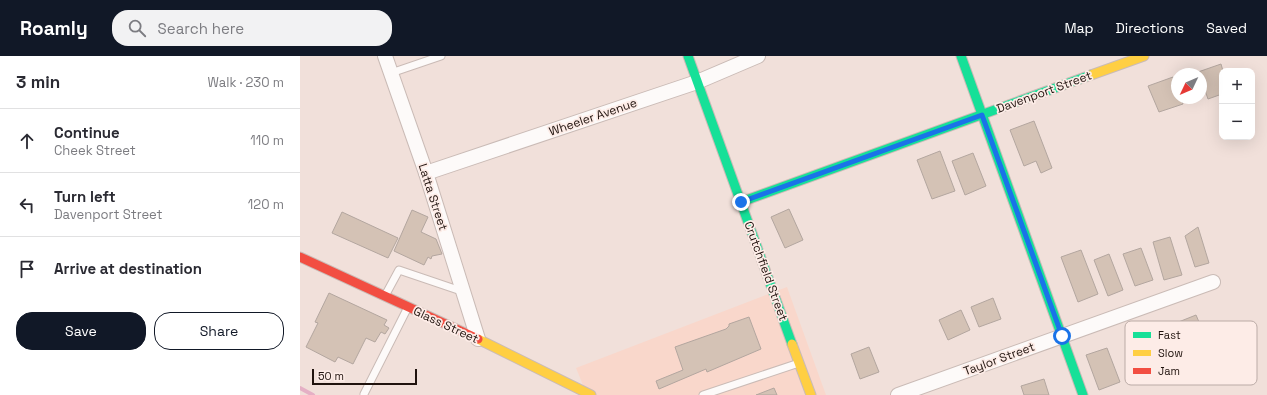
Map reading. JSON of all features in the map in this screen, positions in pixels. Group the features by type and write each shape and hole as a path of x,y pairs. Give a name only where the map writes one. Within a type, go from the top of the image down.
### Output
{"street":[{"name":"Latta Street","path":"385,56 426,174 478,339"},
{"name":"Crutchfield Street","path":"688,56 811,395"},
{"name":"Wheeler Avenue","path":"426,174 697,82 758,56"},
{"path":"961,56 1083,395"},
{"name":"Davenport Street","path":"741,202 1144,56"},
{"name":"Glass Street","path":"300,256 478,339 591,395"},
{"name":"Taylor Street","path":"898,395 1213,282"}],"lane":[{"path":"391,73 441,56"},
{"path":"384,296 399,270 464,292"},
{"path":"364,394 408,307"},
{"path":"703,395 799,363"}],"shaded area":[{"path":"787,287 826,395 587,395 576,368"}],"building":[{"path":"1221,64 1222,68 1219,68 1219,95 1208,99 1207,96 1207,69"},
{"path":"1171,78 1171,104 1183,104 1159,112 1148,86"},
{"path":"1034,121 1052,168 1041,173 1036,161 1024,166 1010,130"},
{"path":"940,151 955,191 932,199 917,160"},
{"path":"973,153 986,186 965,195 952,161"},
{"path":"789,209 803,240 785,248 771,217"},
{"path":"412,210 428,217 421,232 436,239 442,254 432,256 431,259 428,257 424,265 394,251"},
{"path":"342,212 398,238 388,258 332,233"},
{"path":"1198,227 1209,263 1195,267 1185,236"},
{"path":"1170,237 1182,275 1164,280 1153,242"},
{"path":"1141,248 1153,280 1135,286 1123,254"},
{"path":"1081,250 1098,294 1078,302 1061,257"},
{"path":"1109,254 1123,290 1108,296 1094,260"},
{"path":"329,293 387,320 384,325 389,328 385,334 381,332 375,342 366,338 353,364 338,357 335,362 306,347 318,323 315,322"},
{"path":"993,298 1001,319 979,327 971,307"},
{"path":"961,310 970,330 948,340 939,320"},
{"path":"1196,315 1199,321 1181,321"},
{"path":"749,317 761,349 707,372 706,369 659,389 656,381 683,370 675,347 726,329 729,324"},
{"path":"869,347 879,372 860,379 851,354"},
{"path":"1107,348 1120,382 1099,390 1086,355"},
{"path":"1044,379 1049,395 1024,395 1021,386"},
{"path":"774,388 777,395 756,395"}],"waterway":[{"path":"300,388 313,395"}],"traffic: fast":[{"path":"688,56 792,344"},
{"path":"961,56 1083,395"},
{"path":"741,202 1091,75"}],"traffic: slow":[{"path":"1091,75 1144,56"},
{"path":"478,339 591,395"},
{"path":"792,344 811,395"}],"traffic: jam":[{"path":"300,257 478,339"}],"route":[{"path":"741,202 982,115 1062,336"}]}
